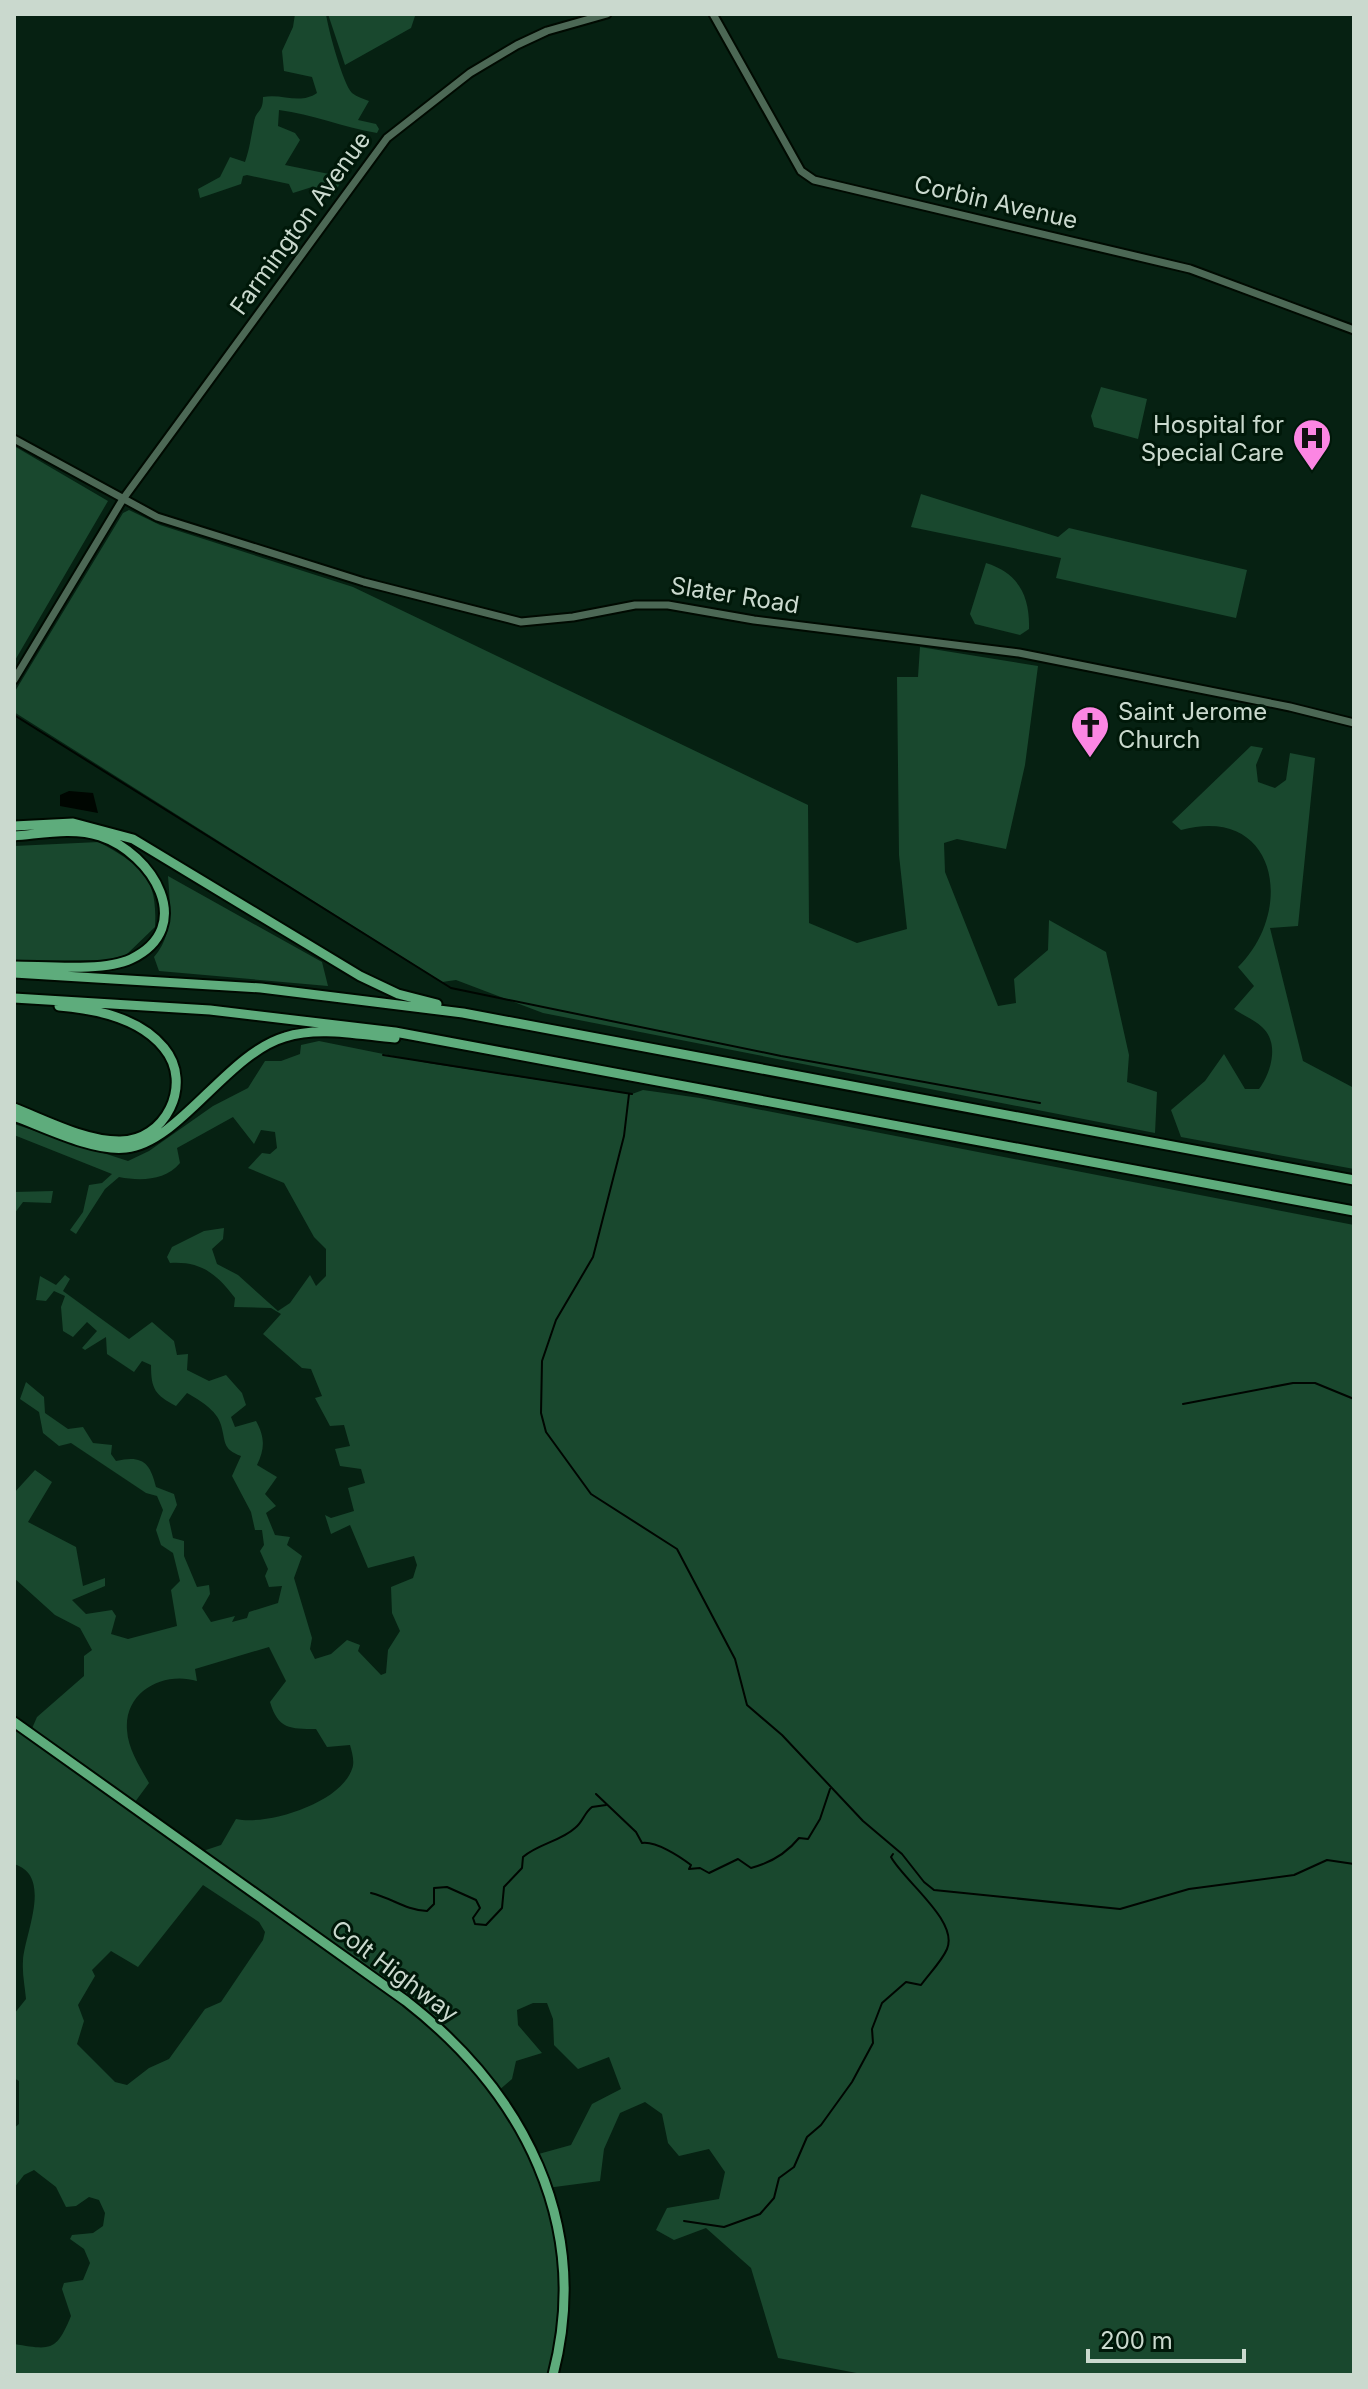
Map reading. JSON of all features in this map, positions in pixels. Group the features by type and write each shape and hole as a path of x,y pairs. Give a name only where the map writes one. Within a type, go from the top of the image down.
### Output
{"highway":[{"path":"17,824 90,825 133,839 368,981 463,1013"},
{"path":"14,836 84,832 109,839 142,861 158,882 163,903 155,937 131,959 107,964 14,966"},
{"path":"14,973 275,989 463,1013 1354,1180"},
{"path":"19,998 236,1012 436,1039 1354,1211"},
{"path":"14,1108 98,1138 125,1141 146,1134 162,1121 171,1108 176,1087 174,1068 167,1051 140,1029 109,1014 19,998"},
{"path":"14,1116 104,1147 131,1148 159,1135 247,1057 280,1038 320,1032 436,1039"},
{"name":"Colt Highway","path":"14,1722 406,2001 449,2037 487,2077 509,2106 535,2155 557,2226 564,2298 553,2375"}],"main road":[{"name":"Farmington Avenue","path":"14,680 123,499 387,138 467,75 517,45 547,31 607,14"},
{"name":"Corbin Avenue","path":"713,14 801,171 814,180 1190,269 1354,330"},
{"name":"Slater Road","path":"14,439 157,517 364,582 521,622 573,617 635,605 668,605 754,620 1019,653 1290,707 1354,723"}],"green space":[{"path":"295,14 326,14 348,88 369,101 358,120 376,124 379,129 377,133 279,110 278,126 295,133 300,140 285,165 329,174 345,173 332,199 312,187 293,193 289,184 247,175 243,176 241,184 200,198 198,189 220,177 230,157 245,162 263,97 304,98 317,93 312,77 284,71 282,51 293,27"},
{"path":"328,14 415,16 411,28 345,65"},
{"path":"1101,387 1147,399 1138,439 1094,427 1091,416"},
{"path":"14,446 108,501 14,662"},
{"path":"921,494 1058,537 1069,528 1247,570 1236,618 1056,578 1061,558 911,527"},
{"path":"129,510 160,525 353,587 808,805 809,923 857,943 907,929 899,855 897,677 918,677 920,647 1038,666 1025,765 1006,849 957,839 944,843 945,872 998,1006 1016,1003 1014,979 1048,950 1049,920 1106,952 1129,1055 1127,1082 1157,1092 1155,1133 543,1013 456,980 442,982 14,712 14,693 123,513"},
{"path":"986,563 1007,573 1025,597 1029,629 1020,635 975,624 970,614"},
{"path":"1251,746 1263,748 1256,765 1258,782 1275,788 1286,780 1290,753 1315,758 1298,926 1270,928 1303,1061 1354,1088 1354,1169 1181,1137 1171,1110 1205,1081 1224,1054 1245,1089 1259,1089 1272,1058 1268,1034 1259,1024 1234,1009 1254,986 1238,967 1256,944 1267,918 1271,892 1267,867 1257,847 1239,832 1213,826 1181,830 1172,822"},
{"path":"99,842 126,858 144,874 153,896 155,927 126,955 106,960 14,961 14,846"},
{"path":"168,876 322,962 328,986 159,971 154,957 168,929"},
{"path":"319,1041 428,1063 632,1094 643,1090 700,1098 1354,1225 1354,2375 867,2375 778,2358 751,2268 706,2228 674,2240 656,2230 667,2208 719,2199 725,2172 709,2149 679,2156 668,2143 662,2114 645,2102 620,2113 604,2149 600,2181 547,2188 563,2280 553,2375 14,2375 14,2344 51,2346 61,2336 71,2316 62,2289 64,2283 83,2280 90,2263 84,2249 70,2239 72,2235 93,2233 103,2226 105,2213 99,2200 89,2197 76,2206 66,2207 56,2187 34,2170 24,2175 14,2188 14,2128 19,2124 19,2081 14,2078 14,2014 26,1999 23,1961 35,1893 26,1871 14,1864 14,1722 30,1733 37,1717 84,1676 84,1656 92,1650 80,1628 55,1615 14,1578 14,1493 35,1470 52,1482 28,1522 76,1547 83,1586 105,1578 105,1586 72,1600 86,1614 112,1610 116,1616 111,1634 128,1639 177,1626 171,1590 180,1581 173,1553 161,1545 156,1530 163,1510 157,1496 146,1493 71,1443 59,1446 43,1433 39,1412 20,1399 26,1382 44,1397 45,1413 68,1429 83,1427 93,1443 112,1445 111,1454 116,1461 132,1459 144,1462 156,1487 174,1494 177,1505 169,1520 173,1538 184,1541 184,1556 197,1587 209,1585 210,1594 202,1608 211,1622 235,1616 232,1622 247,1618 249,1612 278,1603 282,1586 269,1587 265,1576 268,1569 260,1551 264,1545 262,1530 255,1530 251,1512 232,1476 241,1456 228,1448 216,1415 187,1393 176,1406 163,1398 153,1386 151,1365 142,1361 134,1372 107,1354 106,1337 85,1350 82,1348 97,1331 87,1322 73,1337 63,1331 61,1307 65,1296 54,1291 46,1301 36,1300 40,1276 56,1285 65,1275 70,1279 63,1291 129,1339 152,1322 174,1341 177,1355 188,1354 187,1370 209,1381 226,1375 242,1393 246,1405 231,1417 235,1427 256,1421 263,1443 257,1465 277,1477 265,1494 276,1506 266,1513 275,1535 290,1537 287,1545 302,1556 294,1578 315,1659 331,1654 347,1640 360,1645 358,1651 381,1675 386,1673 388,1650 400,1631 392,1613 391,1587 413,1578 417,1565 414,1556 368,1568 350,1525 331,1534 325,1515 331,1518 354,1511 348,1488 365,1483 361,1469 340,1466 335,1449 350,1446 344,1425 330,1426 315,1398 322,1396 311,1369 302,1368 263,1334 281,1314 271,1308 234,1307 235,1298 215,1276 191,1264 170,1263 167,1257 172,1247 204,1231 224,1228 223,1239 212,1249 217,1264 238,1275 278,1311 290,1303 310,1275 316,1286 326,1276 326,1249 314,1237 284,1183 248,1168 262,1153 270,1154 277,1148 275,1132 261,1130 254,1144 233,1117 177,1148 180,1163 167,1173 144,1179 119,1177 105,1189 76,1234 70,1230 83,1212 89,1185 102,1183 112,1174 14,1135 14,1124 128,1161 149,1151 213,1106 248,1088 265,1061 281,1061 300,1054 301,1045","holes":["269,1647 286,1681 270,1702 277,1718 292,1728 316,1729 327,1747 350,1745 352,1769 345,1781 319,1802 266,1819 236,1819 221,1845 197,1853 132,1806 149,1783 130,1744 127,1730 132,1704 148,1687 160,1682 172,1679 197,1681 195,1669","203,1885 259,1922 265,1932 263,1940 221,2002 205,2009 169,2059 149,2068 127,2085 115,2082 77,2044 84,2021 78,2005 95,1976 92,1970 111,1951 138,1967","533,2003 547,2003 553,2019 554,2045 578,2069 609,2057 621,2089 592,2104 571,2145 535,2155 498,2091 512,2079 516,2061 542,2053 518,2025 517,2010"]},
{"path":"53,1191 51,1203 23,1202 14,1214 14,1192"}],"shaded area":[{"path":"69,791 93,793 98,813 60,806 60,795"}],"waterway":[{"path":"14,715 451,988 781,1056 1040,1103"},
{"path":"383,1055 632,1094"},
{"path":"629,1094 624,1136 593,1257 556,1320 542,1361 541,1413 546,1432 591,1494 677,1549 735,1659 747,1705 782,1735 934,1890 1120,1909 1189,1889 1294,1875 1327,1860 1354,1864"},
{"path":"1183,1404 1293,1383 1315,1383 1354,1399"},
{"path":"596,1794 636,1832 642,1843 654,1844 674,1854 691,1865 689,1869 700,1868 709,1873 738,1859 751,1868 758,1866 783,1853 799,1838 808,1839 820,1819 830,1789"},
{"path":"371,1893 427,1911 434,1904 434,1888 447,1887 476,1900 480,1908 473,1918 475,1924 486,1925 502,1908 504,1887 522,1868 523,1857 578,1826 592,1807 606,1805"},
{"path":"684,2221 724,2227 760,2214 774,2198 779,2178 794,2167 807,2137 821,2125 852,2082 873,2043 872,2029 882,2003 906,1982 921,1985 945,1954 949,1938 945,1926 898,1867 891,1857 893,1854"}],"place":[{"name":"Hospital for Special Care","path":"1312,472"},
{"name":"Saint Jerome Church","path":"1090,759"}]}
